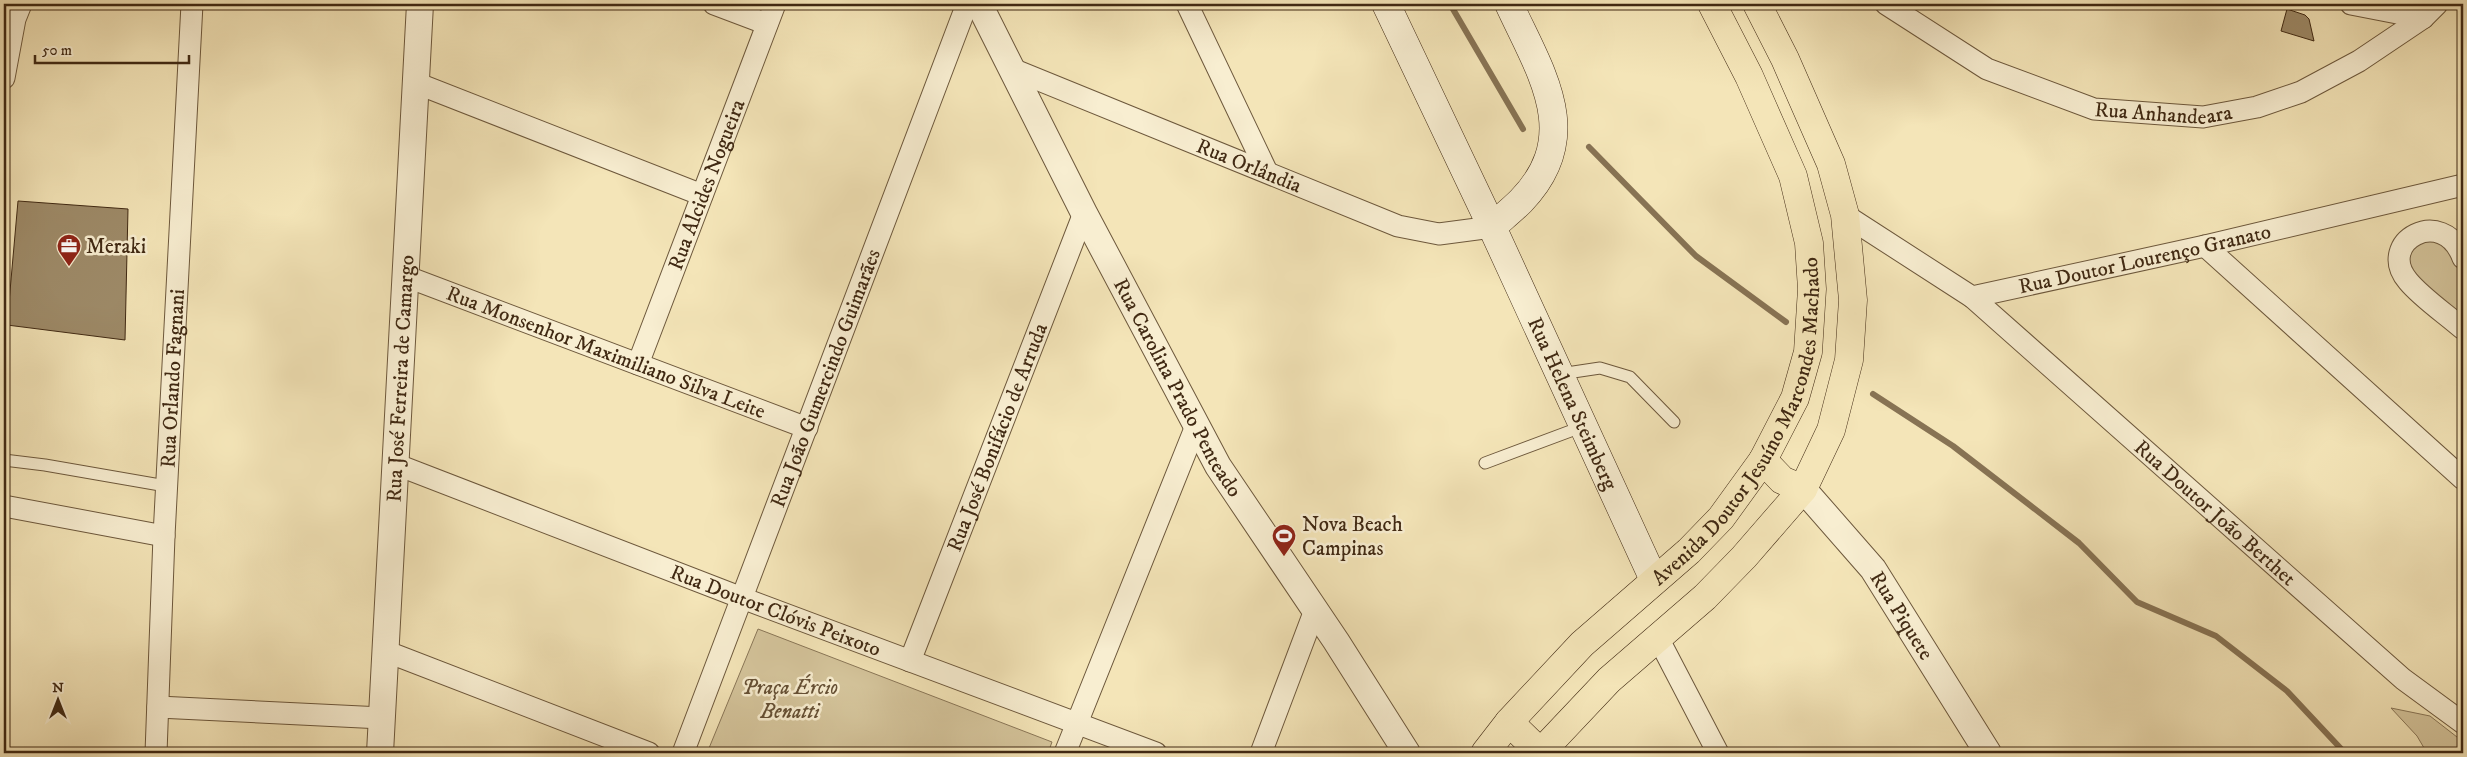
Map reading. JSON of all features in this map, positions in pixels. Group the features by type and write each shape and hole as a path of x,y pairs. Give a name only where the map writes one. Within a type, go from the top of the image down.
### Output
{"main road":[{"name":"Rua Helena Steimberg","path":"1386,4 1492,227 1654,580"},
{"path":"1492,227 1522,201 1540,176 1554,143 1550,94 1509,4"},
{"name":"Avenida Doutor Jesuíno Marcondes Machado","path":"1485,753 1508,722 1582,644 1689,551 1721,518 1763,460 1795,398 1808,352 1812,289 1809,243 1793,176 1749,76 1712,4"},
{"name":"Avenida Doutor Jesuíno Marcondes Machado","path":"1541,753 1609,680 1705,597 1803,489 1831,430 1849,360 1853,300 1844,215 1831,164 1788,67 1757,4"},
{"path":"1798,196 1806,186 1815,180 1824,179 1836,183"},
{"path":"1763,460 1782,480 1803,489"},
{"path":"1508,722 1541,753"}],"street":[{"path":"4,78 14,19 21,4"},
{"name":"Rua Orlando Fagnani","path":"156,753 166,486 192,4"},
{"name":"Rua José Ferreira de Camargo","path":"380,753 420,4"},
{"path":"714,4 767,24"},
{"name":"Rua Alcides Nogueira","path":"638,364 775,4"},
{"name":"Rua João Gumercindo Guimarães","path":"683,753 967,4"},
{"name":"Rua Carolina Prado Penteado","path":"979,4 1084,213 1218,466 1315,610 1407,753"},
{"path":"1187,4 1267,172"},
{"name":"Rua Anhandeara","path":"1886,4 1987,69 2094,109 2203,117 2257,107 2301,92 2359,61 2430,11"},
{"path":"2351,4 2430,11"},
{"name":"Rua Orlândia","path":"1012,69 1398,226 1439,234 1492,227"},
{"path":"416,83 702,195"},
{"name":"Rua Doutor Lourenço Granato","path":"1972,297 2205,246 2463,185"},
{"name":"Rua José Bonifácio de Arruda","path":"910,661 1084,213"},
{"path":"1844,215 1972,297"},
{"path":"2463,258 2458,245 2445,233 2430,230 2414,234 2400,248 2399,265 2408,281 2463,329"},
{"path":"2205,246 2463,479"},
{"name":"Rua Monsenhor Maximiliano Silva Leite","path":"405,276 807,428"},
{"name":"Rua Doutor João Berthet","path":"1972,297 2235,528 2403,679 2463,722"},
{"path":"1065,753 1196,426"},
{"name":"Rua Doutor Clóvis Peixoto","path":"395,464 742,598 1156,753"},
{"name":"Rua Piquete","path":"1803,489 1873,569 1988,753"},
{"path":"4,506 164,536"},
{"path":"1261,753 1315,610"},
{"path":"1658,638 1718,753"},
{"path":"385,651 649,753"},
{"path":"158,707 382,718"}],"lane":[{"path":"1560,374 1600,368 1630,377 1674,422"},
{"path":"1485,463 1584,426"},
{"path":"4,460 45,465 166,486"}],"green space":[{"path":"2434,236 2454,257 2463,281 2463,319 2411,274 2408,251"},
{"name":"Praça Ércio Benatti","path":"758,629 1052,742 1048,753 707,753"},
{"path":"2391,708 2430,716 2457,737 2463,738 2463,753 2427,753 2417,736"}],"building":[{"path":"2287,9 2305,15 2309,19 2314,41 2281,31"},
{"name":"Meraki","path":"18,201 128,209 125,340 7,325"}],"waterway":[{"path":"1450,4 1523,129"},
{"path":"1589,147 1696,256 1786,322"},
{"path":"1873,394 1953,446 2079,543 2137,602 2216,636 2287,691 2345,753"}],"place":[{"name":"Meraki","path":"69,267"},
{"name":"Nova Beach Campinas","path":"1284,557"}]}
